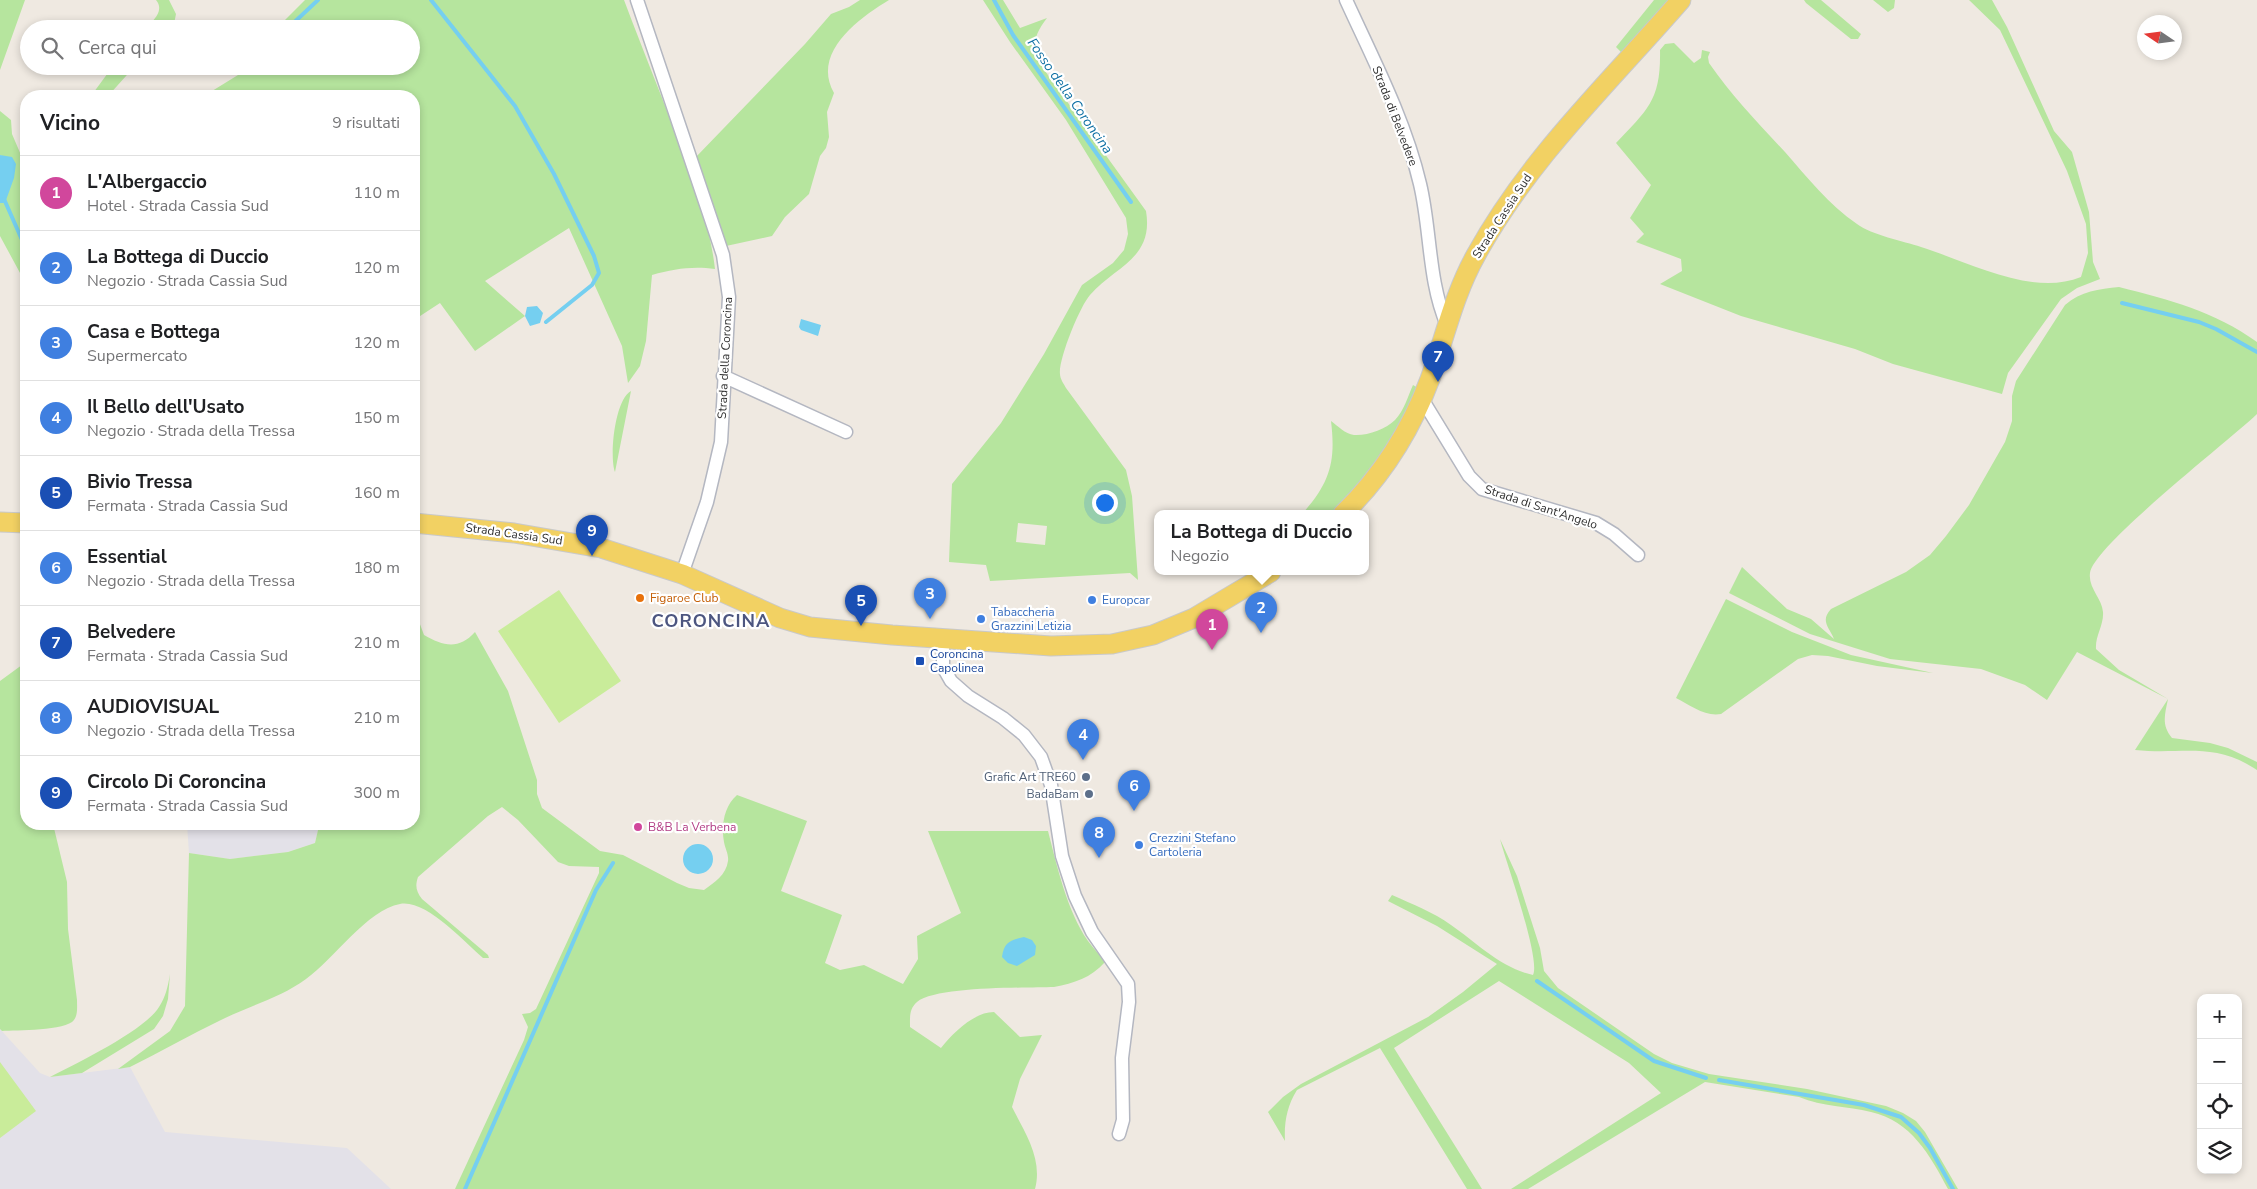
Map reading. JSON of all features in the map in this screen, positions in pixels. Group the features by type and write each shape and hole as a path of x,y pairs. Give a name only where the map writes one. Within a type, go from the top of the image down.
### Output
{"main road":[{"name":"Strada Cassia Sud","path":"1348,510 1371,485 1387,462 1422,399 1455,300 1475,256 1523,182 1549,147 1681,0"},
{"path":"0,522 20,523"},
{"name":"Strada Cassia Sud","path":"420,524 514,533 586,545 635,558 682,574 796,624 832,630 1058,646 1132,641 1164,632 1194,618 1267,575"}],"street":[{"name":"Strada della Coroncina","path":"637,0 722,255 729,297 720,450 701,521 682,574"},
{"name":"Strada di Belvedere","path":"1346,0 1411,151 1423,199 1438,300 1447,325"},
{"path":"723,376 846,432"},
{"name":"Strada di Sant'Angelo","path":"1422,399 1469,476 1482,489 1596,523 1614,534 1638,554"},
{"path":"943,639 943,667 951,681 968,696 1003,718 1024,735 1041,757 1050,784 1062,856 1076,896 1095,937 1127,980 1129,1002 1122,1058 1123,1120 1119,1134"}],"shaded area":[{"path":"187,830 318,830 315,843 288,852 230,859 189,853"},
{"path":"0,1029 40,1073 50,1077 130,1067 165,1132 347,1148 391,1189 0,1189"}],"green space":[{"path":"0,0 25,0 0,70"},
{"path":"156,0 169,0 176,14 175,20 153,20 159,12"},
{"path":"305,0 624,0 697,192 708,230 715,269 683,269 652,275 646,341 640,366 628,383 622,346 569,228 485,281 525,316 475,351 440,303 420,316 420,90 214,90 238,75 420,75 420,20 285,20"},
{"path":"860,0 889,0 852,27 833,51 829,64 829,78 834,93 827,112 829,137 826,148 820,156 809,194 785,217 772,236 726,246 695,158 805,44 831,14 849,7"},
{"path":"983,0 1003,0 1020,28 1047,18 1036,36 1035,57 1146,211 1147,227 1144,240 1138,251 1090,295 1076,321 1060,367 1061,380 1066,388 1126,470 1132,496 1138,580 1130,573 990,581 986,565 949,562 952,484 1001,423 1044,354 1082,285 1113,263 1124,250 1128,234 1126,218 1066,120 1010,42","holes":["1018,523 1047,526 1045,545 1016,542"]},
{"path":"1654,0 1671,0 1622,53 1616,47"},
{"path":"1804,0 1821,0 1861,34 1858,39 1851,39"},
{"path":"1873,0 1895,0 1894,8 1888,12"},
{"path":"1969,0 1992,0 2007,27 2054,131 2072,152 2089,212 2093,262 2100,279 2077,288 2061,299 2008,373 2002,394 1893,364 1855,349 1741,316 1660,284 1682,271 1681,259 1636,242 1644,234 1630,218 1651,185 1616,143 1637,121 1650,102 1658,81 1660,50 1665,44 1674,43 1694,63 1701,58 1702,50 1710,52 1708,57 1709,63 1726,86 1810,181 1847,216 1863,228 1879,235 2021,280 2042,283 2062,282 2081,277 2088,253 2086,224 2067,171 2000,30"},
{"path":"106,75 127,75 113,90 95,90"},
{"path":"0,111 11,120 12,134 20,153 20,273 0,236 0,203 5,202 2,156 0,155"},
{"path":"2119,287 2174,302 2208,314 2241,331 2257,342 2257,414 2137,518 2097,559 2090,573 2091,583 2103,612 2096,649 2119,670 2168,699 2077,652 2047,700 2025,685 1981,669 1890,659 1810,634 1729,593 1742,567 1787,609 1811,619 1834,639 1826,621 1826,617 1831,609 1906,572 1930,555 1969,505 2005,442 2012,421 2012,396 2016,381 2065,305 2084,294"},
{"path":"1413,385 1418,388 1400,427 1353,495 1336,510 1305,510 1319,492 1329,471 1333,448 1331,421 1351,434 1365,434 1382,429 1391,423 1403,408"},
{"path":"631,391 615,472 613,441 617,416 625,396"},
{"path":"559,590 621,681 559,723 498,631"},
{"path":"1726,599 1792,632 1851,655 1933,673 1812,655 1798,659 1721,714 1703,712 1676,698"},
{"path":"420,624 424,635 444,644 463,642 475,632 508,691 537,780 537,794 542,808 600,851 623,855 677,883 689,888 704,890 719,878 727,866 728,859 724,844 723,823 726,810 737,795 807,821 781,891 842,915 825,963 840,970 864,965 903,984 918,959 917,936 961,913 928,831 1048,831 1068,902 1074,916 1088,941 1105,962 1094,972 1068,984 1054,987 961,990 927,997 917,1002 911,1010 910,1027 941,1048 964,1024 986,1013 994,1012 1020,1037 1042,1035 1020,1079 1012,1107 1027,1136 1035,1157 1037,1178 1035,1189 455,1189 524,1040 528,1027 522,1014 530,1013 536,1009 599,873 599,867 569,866 558,862 518,820 502,807 488,816 418,877 417,883 417,891 422,899 488,955 489,958 483,958 433,915 410,904 400,904 388,908 363,925 316,971 296,986 221,1020 130,1067 118,1069 170,1031 185,1006 189,853 230,859 288,852 315,843 318,830 420,830"},
{"path":"20,666 20,830 54,830 67,882 68,929 77,1010 74,1020 69,1024 51,1028 2,1031 0,1029 0,681"},
{"path":"2168,699 2165,724 2172,738 2210,743 2228,748 2257,762 2257,770 2226,755 2212,752 2135,750"},
{"path":"1500,839 1517,876 1540,948 1544,971 1558,988 1654,1054 1672,1063 1709,1074 1807,1089 1886,1106 1903,1113 1916,1121 1925,1132 1958,1189 1948,1189 1918,1141 1908,1131 1885,1116 1862,1110 1817,1103 1799,1097 1705,1082 1528,1189 1511,1189 1661,1093 1629,1063 1499,981 1394,1048 1482,1189 1467,1189 1380,1048 1297,1090 1287,1114 1285,1141 1268,1112 1283,1097 1301,1084 1428,1017 1497,964 1437,926 1388,901 1392,895 1444,920 1510,967 1533,975 1534,966 1528,931"},
{"path":"170,974 168,999 163,1016 154,1029 82,1073 50,1077 109,1046 151,1016 163,999"},
{"path":"0,1062 36,1111 0,1138"}],"water":[{"path":"0,155 12,157 16,164 14,178 5,203 0,203"},
{"path":"537,306 543,313 540,323 530,326 525,316 527,307"},
{"path":"801,319 821,325 818,336 801,330 799,327"},
{"path":"698,844 709,848 713,859 709,870 698,874 687,870 683,859 687,848"},
{"path":"1024,937 1032,940 1036,946 1035,955 1017,966 1008,963 1002,957 1004,948 1009,942"}],"waterway":[{"path":"297,20 318,0"},
{"path":"431,0 515,106 554,174 594,256 599,273 592,285 546,322"},
{"name":"Fosso della Coroncina","path":"994,0 1013,35 1131,202"},
{"path":"4,199 20,235"},
{"path":"2122,303 2199,322 2216,329 2257,352"},
{"path":"465,1189 596,890 613,863"},
{"path":"1537,981 1654,1061 1706,1078"},
{"path":"1719,1080 1864,1105 1901,1117 1919,1133 1930,1148 1953,1189"}],"place":[{"name":"Belvedere","path":"1438,382"},
{"name":"Circolo Di Coroncina","path":"592,556"},
{"name":"Figaroe Club","path":"640,598"},
{"name":"Europcar","path":"1092,600"},
{"name":"Casa e Bottega","path":"930,619"},
{"name":"Tabaccheria Grazzini Letizia","path":"981,619"},
{"name":"Bivio Tressa","path":"861,626"},
{"name":"La Bottega di Duccio","path":"1261,633"},
{"name":"L'Albergaccio","path":"1212,650"},
{"name":"Coroncina Capolinea","path":"920,661"},
{"name":"Il Bello dell'Usato","path":"1083,760"},
{"name":"Grafic Art TRE60","path":"1086,777"},
{"name":"BadaBam","path":"1089,794"},
{"name":"Essential","path":"1134,811"},
{"name":"B&B La Verbena","path":"638,827"},
{"name":"Crezzini Stefano Cartoleria","path":"1139,845"},
{"name":"AUDIOVISUAL","path":"1099,858"}],"district":[{"name":"CORONCINA","path":"711,621"}]}
